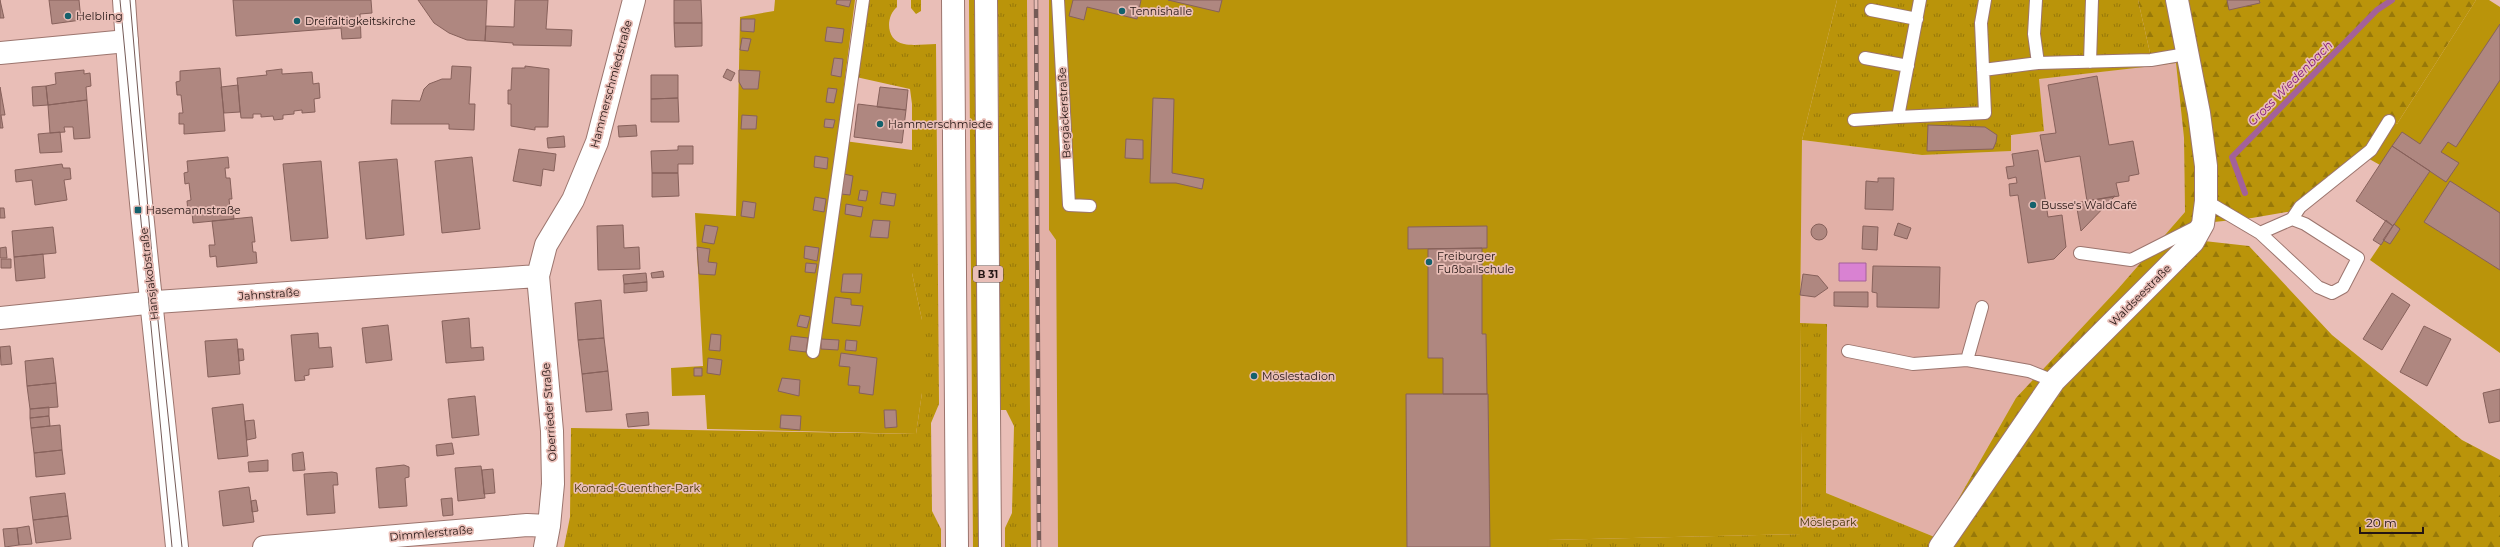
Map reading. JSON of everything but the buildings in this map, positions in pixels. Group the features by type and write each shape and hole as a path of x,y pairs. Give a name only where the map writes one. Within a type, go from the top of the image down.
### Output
{"main road":[{"name":"Hansjakobstraße","path":"124,0 146,257 153,302 178,547"},
{"name":"Hammerschmiedstraße","path":"538,276 546,245 573,200 598,142 634,0"},
{"path":"953,0 957,547"},
{"name":"B 31","path":"986,0 990,547"},
{"name":"Waldseestraße","path":"1940,547 2054,381 2193,242 2203,224 2206,201 2206,166 2199,113 2186,54 2177,0"},
{"path":"0,53 127,41"},
{"name":"Jahnstraße","path":"0,318 153,302 538,276"},
{"name":"Oberrieder Straße","path":"538,276 552,431 553,484 550,526 545,547"},
{"name":"Dimmlerstraße","path":"264,547 527,525 550,526"}],"lane":[{"path":"813,352 863,0"},
{"name":"Bergäckerstraße","path":"1058,0 1069,205 1090,206"},
{"path":"1898,117 1920,0"},
{"path":"1854,120 1986,113 1981,23 1985,0"},
{"path":"2036,0 2034,34 2038,63"},
{"path":"2090,62 2092,0"},
{"path":"1871,10 1917,19"},
{"path":"1983,70 2038,63 2151,60 2186,54"},
{"path":"1865,58 1908,66"},
{"path":"2260,233 2292,219 2300,207 2371,150 2389,120"},
{"path":"2206,201 2260,233 2318,287 2332,293 2343,287 2358,258 2305,224 2292,219"},
{"path":"2080,253 2131,260 2203,224"},
{"path":"1967,360 1982,306"},
{"path":"1848,351 1913,364 1967,360 2029,371 2054,381"}],"shaded area":[{"path":"1027,0 1049,0 1049,230 1056,240 1058,547 1031,547"},
{"path":"2176,63 2184,138 2185,212 2117,290 1937,538 1826,493 1827,324 1800,323 1802,140 1922,155 2011,151 2011,135 2044,131 2039,79"},
{"path":"1839,263 1866,263 1866,281 1839,281"}],"green space":[{"path":"775,0 855,0 837,140 912,150 912,273 922,320 922,393 916,434 707,429 705,395 672,396 671,368 703,366 695,213 736,216 740,17 774,11"},
{"name":"Konrad-Guenther-Park","path":"869,0 897,0 897,7 890,17 889,28 891,34 898,42 911,45 936,44 939,404 931,423 932,511 941,529 941,547 564,547 570,517 571,428 916,434 922,393 922,320 912,273 912,104 910,89 856,77"},
{"path":"911,0 921,0 921,11 916,14 911,8"},
{"path":"969,0 976,0 979,547 973,547"},
{"path":"998,0 1027,0 1031,547 1005,547 1005,528 1012,513 1014,426 1006,410 1000,410"},
{"name":"Freiburger Fußballschule","path":"1049,0 1837,0 1802,140 1800,323 1802,534 1548,540 1547,547 1058,547 1056,240 1049,230"},
{"path":"1837,0 2138,0 2153,66 2039,79 2044,131 2011,135 2011,151 1922,155 1802,140"},
{"path":"2138,0 2476,0 2397,124 2387,117 2364,156 2299,210 2252,218 2214,222 2204,241 2249,246 2332,335 2462,440 2500,460 2500,547 1931,547 2016,398 2117,290 2185,212 2184,138 2176,63 2153,66"},
{"path":"2476,0 2489,0 2500,7 2500,353 2370,260 2430,171 2380,165 2364,156 2387,117 2397,124"},
{"name":"Möslepark","path":"1800,323 1827,324 1826,493 1937,538 1931,547 1547,547 1547,540 1802,534"}],"waterway":[{"name":"Gross Wiedenbach","path":"2245,193 2232,157 2377,10 2392,0"}],"tram line":[{"path":"120,0 172,547"},
{"path":"130,0 156,302 182,547"}],"railway":[{"path":"1036,0 1039,547"}],"place":[{"name":"Tennishalle","path":"1122,11"},
{"name":"Helbling","path":"68,16"},
{"name":"Dreifaltigkeitskirche","path":"297,21"},
{"name":"Hammerschmiede","path":"880,124"},
{"name":"Busse's WaldCafé","path":"2033,205"},
{"name":"Hasemannstraße","path":"138,210"},
{"name":"Freiburger Fußballschule","path":"1429,262"},
{"name":"Möslestadion","path":"1254,376"}]}
